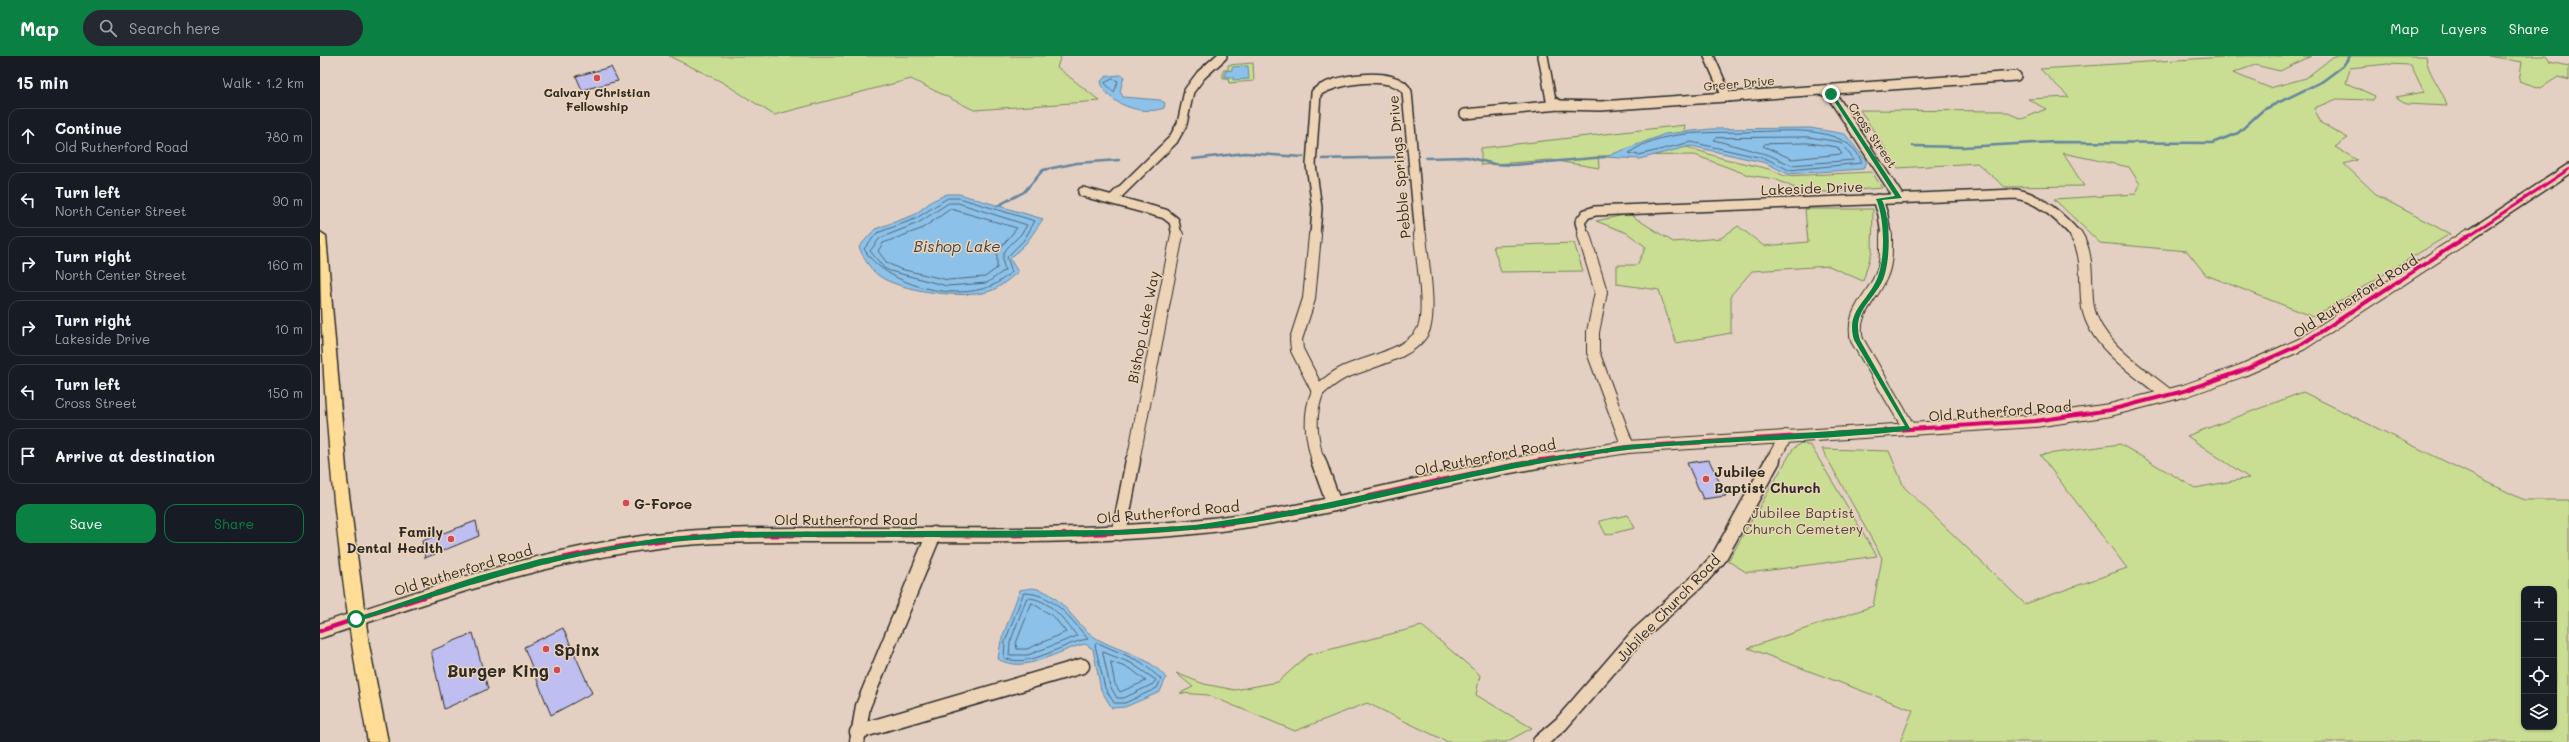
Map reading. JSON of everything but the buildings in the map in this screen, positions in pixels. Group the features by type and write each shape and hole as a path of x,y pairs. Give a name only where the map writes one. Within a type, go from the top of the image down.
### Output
{"main road":[{"path":"320,236 321,272 340,480 356,619 378,742"}],"street":[{"path":"1113,199 1173,140 1182,124 1189,91 1201,75 1222,56"},
{"path":"1543,56 1551,100 1560,106"},
{"path":"1709,56 1727,97"},
{"name":"Greer Drive","path":"1464,114 1560,106 1601,106 1812,89 1822,90 2016,76"},
{"name":"Pebble Springs Drive","path":"1392,80 1404,87 1408,96 1425,298 1425,326 1416,339 1402,349 1336,376 1318,391 1306,371 1296,344 1298,327 1309,299 1313,267 1317,208 1311,165 1316,93 1320,87 1333,83 1392,80"},
{"name":"Cross Street","path":"1822,90 1831,94 1899,198"},
{"name":"Old Rutherford Road","path":"320,631 481,578 540,562 659,540 735,535 1119,533 1246,521 1334,504 1513,465 1628,447 2059,418 2110,410 2168,395 2242,371 2322,333 2569,169"},
{"name":"Bishop Lake Way","path":"1083,192 1165,214 1174,221 1177,234 1119,533"},
{"name":"Lakeside Drive","path":"1628,447 1593,352 1593,332 1601,292 1580,225 1583,216 1595,211 2016,194 2037,200 2073,232 2081,244 2090,316 2095,328 2107,341 2168,395"},
{"path":"1878,199 1884,210 1885,265 1879,282 1856,316 1854,328 1857,340 1909,428"},
{"path":"1318,391 1312,405 1310,430 1334,504"},
{"name":"Jubilee Church Road","path":"1540,742 1561,724 1638,635 1698,580 1718,559 1786,436"},
{"path":"934,534 863,706 857,737 1082,666"}],"green space":[{"path":"669,56 1061,56 1057,67 1100,101 974,110 911,79 774,115 722,82"},
{"path":"2239,56 2311,56 2280,71 2255,65 2233,73 2270,88 2306,78 2334,56 2426,56 2429,69 2445,99 2447,106 2407,104 2396,97 2424,92 2411,65 2387,64 2350,68 2346,83 2375,96 2373,100 2337,99 2314,108 2321,123 2348,138 2335,147 2357,160 2344,164 2378,196 2450,234 2314,317 2206,275 2187,251 2100,243 2054,199 2136,194 2140,184 2129,167 2063,153 2084,186 2005,187 1977,163 1898,168 1860,110 2003,111 2022,119 2046,109 2028,99 2069,97 2040,69"},
{"path":"2489,56 2546,56 2550,62 2569,66 2569,80 2558,77 2541,88 2519,81 2522,62"},
{"path":"1253,63 1254,81 1229,83 1228,78 1223,78 1223,70 1228,70 1228,65"},
{"path":"1685,125 1681,145 1721,158 1769,169 1785,176 1872,172 1882,188 1827,192 1799,190 1775,179 1748,175 1695,155 1598,156 1599,168 1551,160 1481,165 1481,148"},
{"path":"1805,209 1873,209 1872,251 1863,281 1829,266 1752,271 1731,295 1731,333 1676,343 1659,290 1617,284 1617,265 1637,265 1646,247 1627,233 1596,221 1629,214 1673,242 1721,238 1738,226 1764,246 1808,242"},
{"path":"1574,243 1583,271 1501,272 1493,246"},
{"path":"2303,392 2524,500 2569,500 2569,742 1900,742 1913,710 1748,648 1873,606 1882,558 1822,449 1889,451 1904,487 2025,604 2127,568 2040,455 2120,444 2195,488 2249,478 2187,436"},
{"name":"Jubilee Baptist Church Cemetery","path":"1801,443 1811,446 1877,556 1756,572 1746,572 1728,561 1793,449"},
{"path":"1628,515 1635,528 1606,535 1599,521"},
{"path":"1422,626 1480,675 1476,695 1532,728 1506,742 1448,742 1367,703 1295,731 1208,695 1180,693 1193,687 1176,673 1204,684 1235,690 1278,682 1308,655"}],"water":[{"path":"1248,66 1249,79 1233,80 1233,77 1225,77 1225,71 1232,70 1232,67"},
{"path":"1121,75 1124,77 1120,91 1123,97 1160,100 1165,103 1164,108 1147,111 1137,109 1118,102 1110,96 1104,89 1101,81 1107,76"},
{"path":"1810,128 1845,134 1867,162 1863,169 1788,174 1766,163 1691,146 1639,159 1605,157 1665,134 1711,129"},
{"name":"Bishop Lake","path":"947,194 959,194 1043,219 1027,242 1010,259 1018,272 994,290 979,294 965,295 932,292 900,286 887,281 878,275 862,255 859,247 875,229 914,215 932,201"},
{"path":"1032,588 1042,590 1059,601 1080,625 1096,638 1142,659 1159,670 1166,678 1160,692 1125,707 1112,708 1101,690 1093,649 1085,644 1030,663 1008,663 998,659 1001,641 1020,590"}],"waterway":[{"path":"1913,146 1963,147 2055,142 2212,143 2238,133 2263,110 2323,81 2343,66 2350,56"},
{"path":"1193,159 1245,153 1303,157"},
{"path":"1322,159 1403,157"},
{"path":"1426,158 1467,157 1494,164 1513,165 1605,157"},
{"path":"997,206 1024,192 1043,170 1077,163 1119,160"}],"cycle path":[{"path":"320,631 481,578 529,565 599,550 659,541 735,535 1119,533 1196,527 1298,512 1513,465 1628,447 2035,421 2110,410 2184,391 2241,371 2302,344 2350,315 2569,169"}],"place":[{"name":"Calvary Christian Fellowship","path":"597,78"},
{"name":"Jubilee Baptist Church","path":"1706,479"},
{"name":"G-Force","path":"626,503"},
{"name":"Family Dental Health","path":"451,539"},
{"name":"Spinx","path":"546,649"},
{"name":"Burger King","path":"557,670"}],"route":[{"path":"356,619 481,578 540,562 659,540 735,535 1119,533 1196,527 1246,521 1298,512 1513,465 1628,447 1909,428 1857,340 1854,328 1856,316 1879,282 1885,265 1884,210 1878,199 1899,198 1884,172 1831,94"}]}
